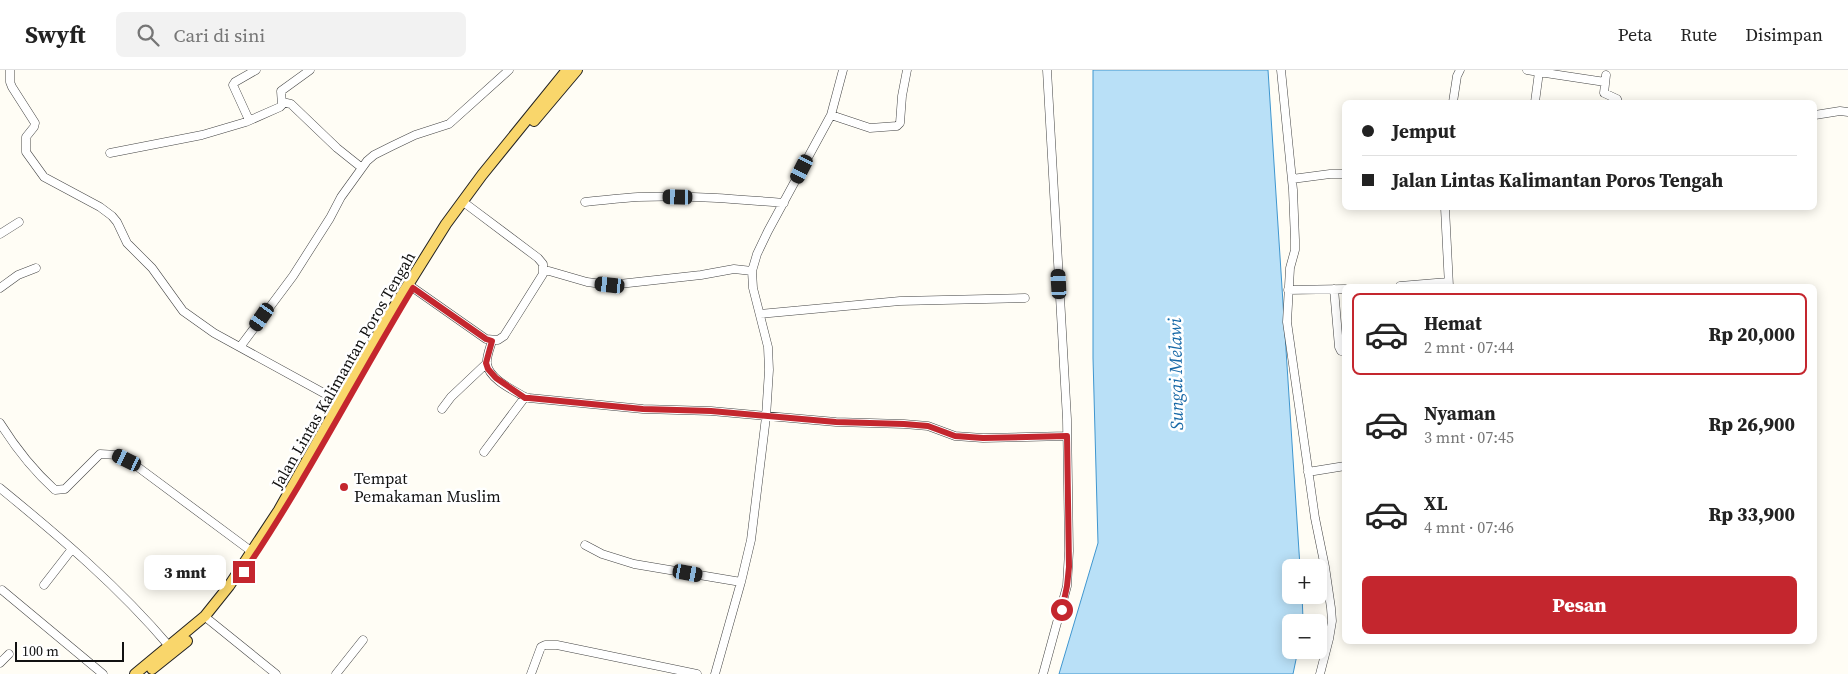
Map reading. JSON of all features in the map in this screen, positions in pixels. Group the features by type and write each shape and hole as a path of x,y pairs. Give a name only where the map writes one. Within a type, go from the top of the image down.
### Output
{"main road":[{"name":"Jalan Lintas Kalimantan Poros Tengah","path":"135,674 222,605 284,512 411,286 462,201 567,70"},
{"name":"Jalan Lintas Kalimantan Poros Tengah","path":"146,674 174,652 207,618 278,510 386,320 466,204 577,70"}],"street":[{"path":"10,70 12,87 34,123 34,127 26,137 26,152 44,177 100,207 112,216 117,222 126,243 152,268 184,311 214,333 340,402"},
{"path":"249,120 233,85 256,70"},
{"path":"110,153 202,135 249,120 280,107 282,102 281,91 310,70"},
{"path":"240,347 293,276 330,218 341,197 374,155 415,135 449,124 509,70"},
{"path":"715,674 751,540 766,417 769,370 768,347 753,288 752,271 757,254 831,115 843,70"},
{"path":"831,115 870,128 897,126 900,123 902,96 907,70"},
{"path":"1043,674 1067,586 1069,552 1067,436 1048,70"},
{"path":"1281,70 1292,179 1295,250 1290,268 1288,322 1308,472 1332,614 1329,639 1320,674"},
{"path":"1453,100 1457,76 1460,70"},
{"path":"1527,70 1605,79 1604,93 1617,100"},
{"path":"1535,100 1540,72"},
{"path":"282,102 290,104 330,142 362,168"},
{"path":"1817,115 1848,112"},
{"path":"1292,179 1342,174"},
{"path":"585,202 637,197 663,197 726,198 784,203"},
{"path":"411,286 486,339 492,341 504,336 544,271 543,264 538,258 466,204"},
{"path":"1445,210 1449,284"},
{"path":"0,234 19,222"},
{"path":"0,288 18,275 36,268"},
{"path":"544,271 550,271 586,282 610,285 701,275 734,269 752,271"},
{"path":"1334,289 1339,348 1342,351"},
{"path":"1288,290 1342,289"},
{"path":"760,314 900,301 1026,298"},
{"path":"442,409 451,397 486,363 492,341"},
{"path":"486,363 488,369 496,378 525,398 590,405 711,411 766,417 928,426 955,436 964,437 1067,436"},
{"path":"484,452 525,398"},
{"path":"0,423 21,452 55,490 65,489 100,454 118,455 182,498 251,551"},
{"path":"1308,472 1342,466"},
{"path":"0,488 72,548 128,600 169,646"},
{"path":"584,545 602,554 634,564 741,582"},
{"path":"44,585 72,548"},
{"path":"2,590 102,674"},
{"path":"207,618 276,674"},
{"path":"336,674 363,640"},
{"path":"531,674 541,647 545,645 566,647 697,674"},
{"path":"0,663 9,654"}],"water":[{"name":"Sungai Melawi","path":"1093,70 1268,70 1299,559 1282,559 1282,604 1302,604 1303,614 1282,614 1282,659 1296,659 1293,674 1059,674 1098,543 1093,358"}],"place":[{"name":"Tempat Pemakaman Muslim","path":"344,487"}],"route":[{"path":"244,572 293,498 377,347 413,288 486,339 492,341 486,363 488,369 496,378 525,398 643,409 711,411 836,422 928,426 955,436 983,438 1067,436 1069,567 1062,610"}]}
